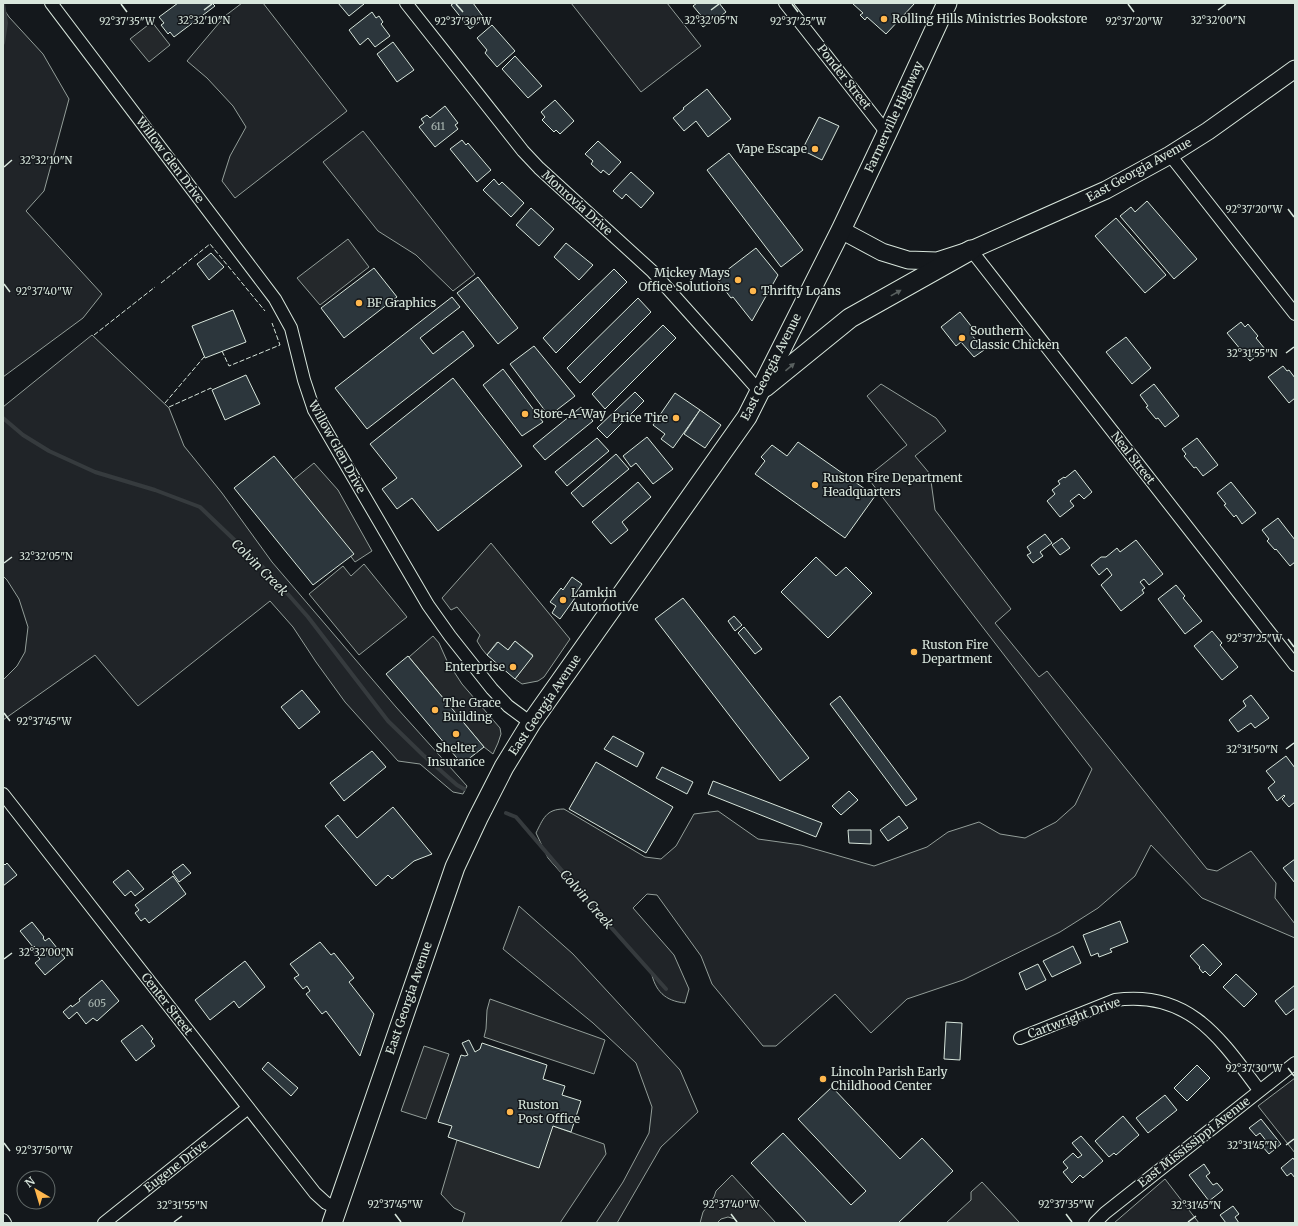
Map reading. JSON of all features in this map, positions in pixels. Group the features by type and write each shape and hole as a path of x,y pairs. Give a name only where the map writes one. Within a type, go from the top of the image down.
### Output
{"main road":[{"name":"Farmerville Highway","path":"841,230 946,3"},
{"name":"East Georgia Avenue","path":"335,1215 455,867 504,767 531,723 747,417 841,230 882,252 908,260 937,261 971,250 1106,190 1170,155 1214,127 1295,69"},
{"path":"760,392 850,318 971,250"}],"street":[{"name":"Willow Glen Drive","path":"51,3 275,299 291,328 304,380 314,410 417,587 450,636 492,689 508,706 531,723"},
{"name":"Monrovia Drive","path":"406,3 523,151 539,168 652,271 760,392"},
{"name":"Ponder Street","path":"785,3 887,133"},
{"path":"1170,155 1295,314"},
{"name":"Neal Street","path":"971,250 1295,665"},
{"name":"Center Street","path":"3,794 315,1193 326,1203 335,1215"},
{"name":"Cartwright Drive","path":"1020,1038 1115,1000 1130,998 1156,1001 1185,1011 1212,1031 1223,1042 1259,1090"},
{"name":"East Mississippi Avenue","path":"1095,1223 1105,1213 1295,1063"},
{"name":"Eugene Drive","path":"104,1223 248,1108"}],"shaded area":[{"path":"242,3 263,3 347,111 235,198 222,181 230,156 246,127 233,106 207,78 187,61 225,16"},
{"path":"571,3 667,3 701,46 641,92"},
{"path":"3,8 9,17 43,54 69,99 44,191 26,211 102,294 83,318 3,377"},
{"path":"152,22 170,45 149,62 130,39"},
{"path":"363,131 475,274 453,291 416,255 378,231 323,162"},
{"path":"348,239 369,267 320,305 297,278"},
{"path":"92,335 169,408 184,446 222,493 272,562 396,707 467,786 463,794 453,792 420,764 398,761 345,702 293,627 270,601 138,706 95,655 3,720 3,680 17,666 25,652 28,627 19,599 3,576 3,407"},
{"path":"881,384 936,418 946,431 915,456 930,474 935,510 1011,609 995,623 1039,677 1047,671 1207,869 1217,871 1251,851 1276,883 1275,898 1295,924 1295,938 1202,898 1151,845 1135,876 1098,908 1060,932 963,980 907,999 871,1033 835,994 776,1046 763,1046 712,984 701,956 657,895 647,894 633,908 674,955 689,989 685,1003 672,1000 662,994 655,984 651,971 600,917 548,858 536,833 546,816 558,809 564,809 645,857 661,859 676,846 694,814 718,811 758,839 801,845 874,866 927,847 948,832 979,822 1000,834 1025,838 1056,822 1075,805 1092,769 867,477 907,445 867,396"},
{"path":"314,463 338,490 372,551 355,562 293,480"},
{"path":"491,543 570,639 544,677 538,681 522,684 515,679 533,655 515,641 508,650 497,642 487,655 477,641 480,635 457,607 451,610 442,598"},
{"path":"364,564 407,617 359,655 309,594 343,566 351,576"},
{"path":"433,636 439,643 447,661 462,684 500,728 501,734 493,754 484,747 409,657"},
{"path":"519,906 573,954 680,1070 698,1112 661,1147 617,1223 596,1223 623,1182 649,1133 652,1107 636,1063 593,1023 503,949"},
{"path":"490,999 605,1040 594,1074 484,1037 487,1010"},
{"path":"424,1046 449,1054 426,1119 401,1111"},
{"path":"1295,1078 1295,1153 1258,1106"},
{"path":"553,1126 604,1144 606,1154 560,1223 462,1223 465,1213 454,1208 441,1194 457,1140"},
{"path":"732,1175 776,1223 738,1223 735,1219 728,1217 721,1219 717,1223 700,1223 703,1212 714,1197 716,1191"},
{"path":"1165,1179 1199,1223 1114,1223"},
{"path":"982,1182 1020,1223 946,1223 971,1200 971,1192"}],"building":[{"path":"178,3 212,3 215,6 174,37 170,32 168,34 161,25 164,23 159,17"},
{"path":"338,3 363,3 364,4 349,16"},
{"path":"454,3 473,3 484,18 470,29 451,5"},
{"path":"697,3 719,3 726,12 703,27 698,21 703,18 693,6"},
{"name":"Rolling Hills Ministries Bookstore","path":"852,3 915,3 886,34 867,17 865,20 860,15 863,13"},
{"path":"372,12 376,18 379,16 383,22 381,24 390,36 375,47 368,38 360,45 349,30"},
{"path":"492,25 515,51 497,67 485,53 487,50 477,38"},
{"path":"393,42 414,70 397,82 377,54"},
{"path":"515,56 542,86 528,98 502,69"},
{"path":"707,89 731,119 708,137 696,121 684,131 673,118"},
{"path":"555,100 574,121 560,134 556,130 554,132 542,120 545,117 541,112"},
{"path":"445,106 458,123 455,125 458,129 435,147 419,127 424,123 421,119 427,115 430,118"},
{"path":"819,117 839,126 822,160 802,150"},
{"path":"462,140 466,145 468,143 491,170 477,182 450,149"},
{"path":"598,141 621,162 609,175 603,170 601,173 591,164 593,161 585,154"},
{"path":"729,153 803,250 781,267 707,170"},
{"path":"631,172 654,193 641,208 626,194 622,199 613,191"},
{"path":"494,179 499,185 502,182 524,203 511,217 483,190"},
{"path":"1147,201 1197,259 1174,279 1120,216 1131,207 1135,212"},
{"path":"531,208 554,229 539,246 516,225"},
{"path":"1116,218 1166,275 1145,293 1095,236"},
{"path":"566,243 593,265 579,280 554,257"},
{"path":"756,248 778,275 752,321 733,297 731,298 718,281 720,280 718,277"},
{"path":"211,253 224,267 209,280 197,264"},
{"name":"BF Graphics","path":"374,268 397,297 344,338 321,308"},
{"path":"614,269 627,282 556,353 543,338"},
{"path":"478,277 518,328 498,344 457,293"},
{"path":"452,297 460,307 420,338 433,354 463,331 474,346 367,429 335,388"},
{"path":"638,298 651,312 580,383 567,368"},
{"path":"233,310 246,342 205,358 192,326"},
{"name":"Southern Classic Chicken","path":"960,312 975,331 971,334 984,350 974,357 961,342 956,346 941,327"},
{"path":"1241,322 1245,327 1248,324 1258,336 1256,338 1265,349 1250,361 1227,333"},
{"path":"663,325 676,338 605,409 592,394"},
{"path":"1126,337 1151,368 1132,384 1106,352"},
{"path":"534,346 575,396 549,416 510,364"},
{"path":"1283,366 1287,371 1289,370 1295,378 1295,398 1289,403 1268,377"},
{"path":"503,369 543,422 522,436 483,385"},
{"path":"246,375 260,404 225,420 212,390"},
{"path":"453,378 522,466 438,531 412,498 397,509 382,489 397,478 370,444"},
{"path":"1154,384 1179,416 1165,427 1146,407 1148,406 1140,395"},
{"path":"635,392 644,401 607,438 597,428"},
{"name":"Price Tire","path":"675,393 700,410 673,448 661,439 665,434 653,425"},
{"path":"581,407 593,421 545,460 533,446"},
{"path":"700,410 721,425 705,448 684,434"},
{"path":"647,437 673,469 653,484 636,463 631,467 623,456"},
{"path":"597,438 609,451 567,486 555,472"},
{"path":"1197,438 1218,465 1203,476 1184,456 1186,454 1182,449"},
{"name":"Ruston Fire Department Headquarters","path":"798,442 875,496 845,538 755,474 765,461 761,457 772,445 787,456"},
{"path":"616,454 629,469 583,507 571,493"},
{"path":"274,456 354,554 313,585 234,488"},
{"path":"1075,470 1092,492 1084,499 1079,494 1070,501 1074,506 1060,517 1047,501 1055,494 1052,490 1060,484 1058,481 1064,477 1065,478"},
{"path":"638,482 651,497 622,522 628,530 611,544 592,522"},
{"path":"1231,482 1256,513 1242,524 1236,515 1234,517 1224,505 1226,504 1217,493"},
{"path":"1278,518 1295,540 1295,562 1290,566 1276,549 1275,550 1267,541 1269,539 1262,530"},
{"path":"1045,534 1052,543 1040,552 1043,556 1033,563 1027,555 1031,553 1027,547"},
{"path":"1062,538 1070,548 1060,555 1052,545"},
{"path":"1136,540 1163,574 1149,585 1144,579 1140,582 1145,588 1142,590 1144,593 1121,611 1101,585 1112,575 1107,568 1099,575 1091,565 1101,557 1106,557 1117,548 1120,552"},
{"path":"816,557 836,576 846,567 872,593 828,638 781,592"},
{"name":"Lamkin Automotive","path":"572,577 582,584 573,597 575,598 560,619 552,613 556,606 550,602 561,588 563,590"},
{"path":"1176,585 1185,596 1183,598 1202,621 1185,634 1158,599"},
{"path":"683,598 809,758 780,781 655,619"},
{"path":"734,616 742,625 735,631 728,621"},
{"path":"744,627 762,649 755,654 738,633"},
{"path":"1212,631 1222,643 1220,645 1238,667 1222,680 1194,646"},
{"name":"Enterprise","path":"515,641 533,656 515,679 487,655 498,642 508,650"},
{"name":"The Grace Building","path":"408,656 484,747 462,764 386,674"},
{"path":"302,690 320,712 299,729 281,707"},
{"path":"1251,695 1269,718 1255,728 1251,723 1238,732 1229,720 1246,706 1243,701"},
{"path":"840,696 917,799 906,806 830,704"},
{"path":"613,736 644,753 637,767 604,749"},
{"path":"372,751 386,767 344,801 330,783"},
{"path":"1286,756 1295,768 1295,802 1289,807 1282,799 1285,796 1284,795 1277,801 1268,788 1275,782 1266,771"},
{"path":"596,762 673,807 646,853 569,809"},
{"path":"662,767 693,782 687,794 656,778"},
{"path":"713,781 822,823 816,837 708,794"},
{"path":"849,791 858,800 841,815 832,806"},
{"path":"393,807 432,854 414,861 392,879 388,875 376,886 325,826 338,815 357,838"},
{"path":"899,816 908,828 888,841 880,830"},
{"path":"848,830 871,830 871,844 849,843"},
{"path":"1295,859 1295,883 1283,868"},
{"path":"3,863 5,865 7,863 17,875 3,886"},
{"path":"183,864 191,873 179,882 172,872"},
{"path":"128,870 144,889 135,896 131,891 125,896 113,882"},
{"path":"173,876 186,894 149,923 145,918 141,921 135,913 139,910 135,905"},
{"path":"1120,921 1128,942 1110,949 1112,952 1099,957 1098,953 1091,956 1083,935"},
{"path":"32,922 44,937 43,938 45,941 49,938 65,958 45,975 35,963 40,959 33,951 36,948 34,946 33,947 20,931"},
{"path":"320,942 331,955 334,953 354,978 349,982 374,1014 360,1056 326,1011 322,1014 306,994 310,991 307,986 303,989 294,978 299,975 290,964"},
{"path":"1203,944 1222,964 1210,976 1205,971 1203,973 1199,968 1200,967 1190,956"},
{"path":"1073,946 1081,963 1052,977 1043,961"},
{"path":"245,961 265,987 239,1008 234,1001 210,1020 195,1000"},
{"path":"1038,964 1046,980 1026,990 1019,973"},
{"path":"1236,974 1257,994 1244,1007 1223,987"},
{"path":"102,980 119,1001 97,1021 93,1018 86,1024 77,1012 69,1019 63,1012 71,1005 72,1007 80,1001 79,999"},
{"path":"1295,985 1295,1008 1286,1015 1275,1001"},
{"path":"946,1022 962,1023 960,1060 944,1059"},
{"path":"142,1025 153,1039 151,1041 155,1046 136,1061 121,1041"},
{"name":"Ruston Post Office","path":"469,1040 475,1052 480,1049 482,1043 547,1065 543,1079 565,1086 562,1095 581,1101 571,1132 553,1126 539,1168 448,1137 452,1126 438,1122 461,1055 468,1055 462,1043"},
{"path":"268,1062 298,1088 291,1096 262,1069"},
{"path":"1197,1065 1210,1078 1187,1101 1174,1088"},
{"path":"832,1087 900,1159 922,1138 953,1171 898,1223 807,1223 751,1163 783,1133 851,1205 866,1191 798,1119"},
{"path":"1165,1095 1177,1110 1148,1133 1136,1118"},
{"path":"1123,1116 1139,1135 1116,1155 1114,1153 1109,1157 1095,1141"},
{"path":"1261,1119 1281,1144 1269,1154 1262,1146 1267,1142 1260,1133 1256,1136 1249,1128"},
{"path":"1081,1136 1103,1161 1083,1178 1080,1175 1072,1183 1063,1172 1068,1168 1063,1162 1073,1153 1078,1158 1082,1155 1072,1143"},
{"path":"1293,1158 1295,1161 1295,1178 1291,1173 1287,1176 1281,1168"},
{"path":"1204,1164 1210,1173 1206,1176 1213,1185 1217,1183 1223,1190 1209,1201 1189,1175"},
{"path":"1233,1206 1239,1214 1235,1217 1239,1223 1226,1223 1220,1215"}],"waterway":[{"name":"Colvin Creek","path":"3,3 6,23 3,43"},
{"name":"Colvin Creek","path":"3,418 23,435 49,451 95,472 155,490 200,507 271,575 308,617 388,721 423,755 457,785 464,789"},
{"name":"Colvin Creek","path":"506,813 516,817 666,989"}],"fence":[{"path":"161,283 210,244 265,311"},
{"path":"94,335 155,287"},
{"path":"222,351 229,366 280,345 272,323"},
{"path":"165,403 204,357"},
{"path":"169,407 211,388 212,390"}],"place":[{"name":"Rolling Hills Ministries Bookstore","path":"884,19"},
{"name":"Vape Escape","path":"815,149"},
{"name":"Mickey Mays Office Solutions","path":"738,280"},
{"name":"Thrifty Loans","path":"753,291"},
{"name":"BF Graphics","path":"359,303"},
{"name":"Southern Classic Chicken","path":"962,338"},
{"name":"Store-A-Way","path":"525,414"},
{"name":"Price Tire","path":"676,418"},
{"name":"Ruston Fire Department Headquarters","path":"815,485"},
{"name":"Lamkin Automotive","path":"563,600"},
{"name":"Ruston Fire Department","path":"914,652"},
{"name":"Enterprise","path":"513,667"},
{"name":"The Grace Building","path":"435,710"},
{"name":"Shelter Insurance","path":"456,734"},
{"name":"Lincoln Parish Early Childhood Center","path":"823,1079"},
{"name":"Ruston Post Office","path":"510,1112"}]}
